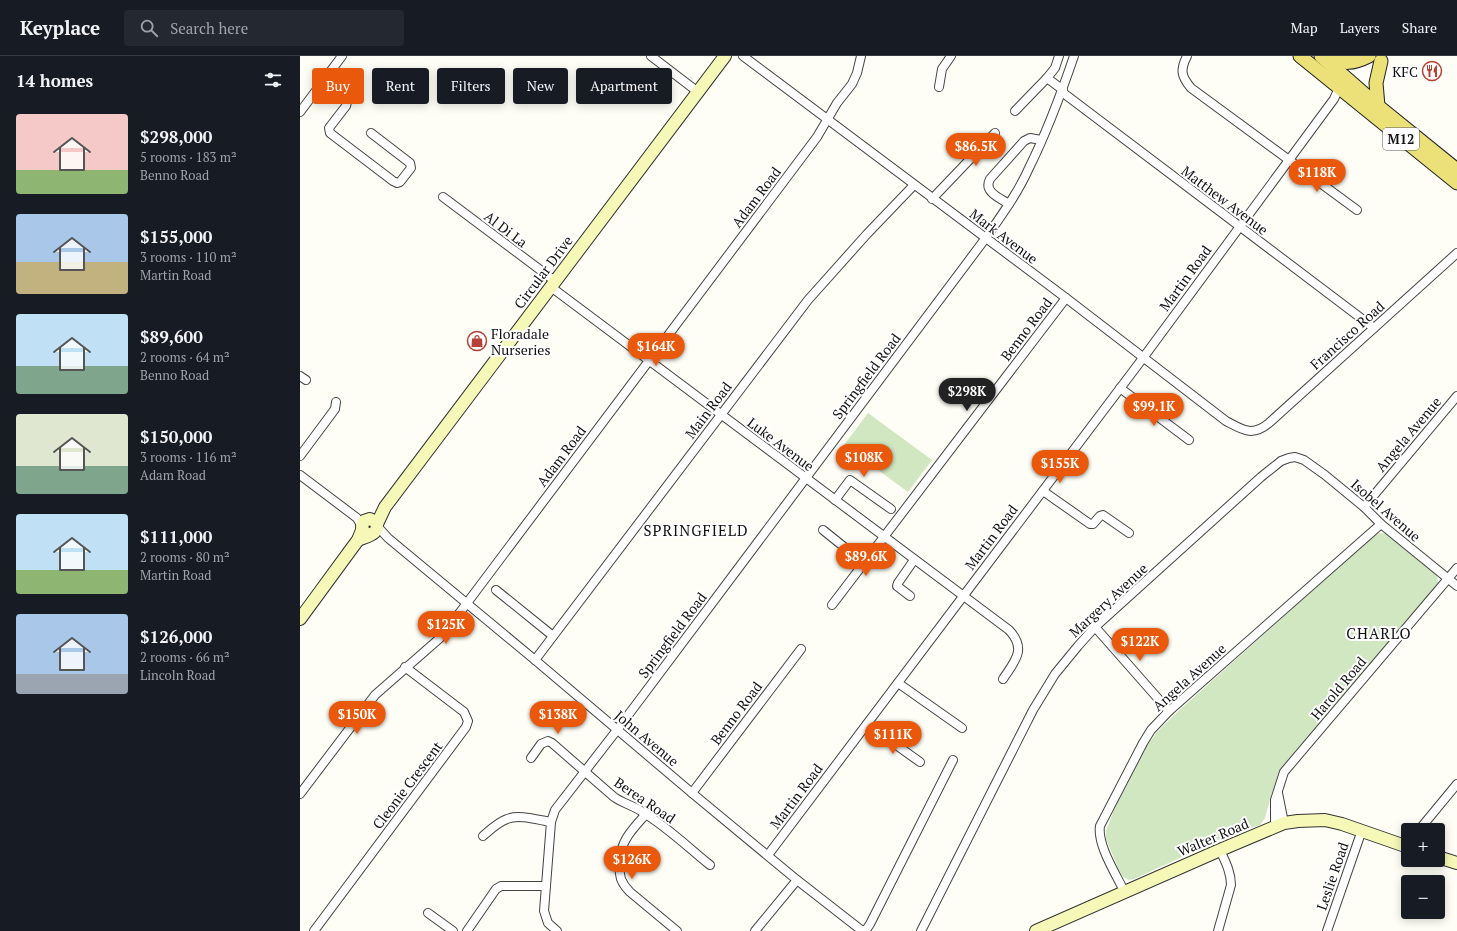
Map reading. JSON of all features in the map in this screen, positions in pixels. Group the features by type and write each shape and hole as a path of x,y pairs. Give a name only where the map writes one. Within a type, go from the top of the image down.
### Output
{"main road":[{"name":"M12","path":"1300,56 1345,89 1457,183"},
{"name":"M12","path":"1321,56 1345,89 1378,106 1457,170"},
{"path":"1327,56 1347,64 1375,58 1378,106"}],"street":[{"path":"332,68 342,56"},
{"path":"651,56 698,92"},
{"name":"Circular Drive","path":"300,619 367,527 385,507 725,56"},
{"name":"Mark Avenue","path":"743,56 1066,298 1142,358 1226,421 1239,428 1252,432"},
{"name":"Adam Road","path":"300,794 375,695 440,638 449,627 817,137 838,103 852,84 861,56"},
{"path":"939,87 942,69 951,56"},
{"path":"1015,111 1047,78 1055,68 1060,56"},
{"name":"Springfield Road","path":"551,822 555,810 617,730 806,478 1009,204 1029,169 1062,91 1074,56"},
{"path":"1187,56 1182,67 1182,74 1191,88 1357,210"},
{"name":"Matthew Avenue","path":"1047,78 1062,91 1374,328"},
{"name":"Martin Road","path":"768,855 1120,388 1239,226 1345,89"},
{"path":"300,112 312,95"},
{"path":"346,104 329,128 330,133 393,181 397,183 400,182 411,168 410,163 371,132"},
{"path":"932,199 995,133"},
{"path":"1009,204 990,192 988,187 990,179 1024,141 1030,138 1041,140"},
{"name":"Main Road","path":"535,660 720,414 825,279 914,185"},
{"name":"Al Di La","path":"443,197 553,284"},
{"name":"Francisco Road","path":"1252,432 1260,429 1268,423 1457,253"},
{"name":"Luke Avenue","path":"553,284 649,361 1009,630 1018,642 1019,650 1016,658 1003,679"},
{"name":"Benno Road","path":"832,605 1066,298"},
{"path":"1120,388 1189,440"},
{"name":"Angela Avenue","path":"1364,507 1457,396"},
{"path":"300,456 335,409 336,402"},
{"name":"Isobel Avenue","path":"1295,457 1312,465 1457,586"},
{"name":"Margery Avenue","path":"921,931 1033,710 1055,674 1095,628 1261,477 1281,461 1295,457"},
{"path":"300,475 367,527"},
{"path":"835,500 850,480 891,509"},
{"path":"1043,490 1090,524 1093,524 1100,516 1103,515 1129,533"},
{"name":"Angela Avenue","path":"1125,893 1101,843 1100,826 1151,730 1169,711 1381,524"},
{"name":"John Avenue","path":"367,527 388,538 692,793 797,880 861,930 866,930 953,760"},
{"path":"823,530 864,563"},
{"path":"910,596 897,586 914,560"},
{"name":"Harold Road","path":"1279,825 1278,792 1284,772 1457,568"},
{"path":"496,590 553,636"},
{"path":"1095,628 1169,711"},
{"name":"Benno Road","path":"692,793 801,649"},
{"name":"Cleonie Crescent","path":"314,931 466,727 468,721 464,712 405,668"},
{"path":"898,683 962,728"},
{"path":"867,724 920,762"},
{"name":"Berea Road","path":"531,758 541,744 548,741 554,744 619,801 634,806 646,814 710,865"},
{"path":"1424,823 1457,784"},
{"path":"646,814 628,835 623,845 620,866 622,880 624,886 630,892 677,931"},
{"path":"483,836 500,823 512,818 551,822 544,911 548,923 557,931"},
{"name":"Walter Road","path":"1041,930 1279,825 1298,821 1325,820 1362,830 1401,844"},
{"name":"Leslie Road","path":"1327,931 1362,830"},
{"path":"1218,931 1230,893 1231,885 1228,868 1220,850"},
{"path":"1445,859 1457,863"},
{"path":"755,931 797,880"},
{"path":"467,931 496,889 501,886 546,886"},
{"path":"428,913 453,931"}],"green space":[{"path":"868,413 932,460 908,492 844,445"},
{"path":"1381,533 1388,534 1437,575 1438,583 1431,594 1280,769 1265,818 1260,825 1230,835 1134,879 1129,880 1123,877 1106,839 1106,831 1114,810 1146,747 1157,732 1349,558 1375,535"}],"place":[{"name":"KFC","path":"1432,71"},
{"name":"Floradale Nurseries","path":"477,341"}],"district":[{"name":"SPRINGFIELD","path":"696,530"},
{"name":"CHARLO","path":"1379,633"}]}
